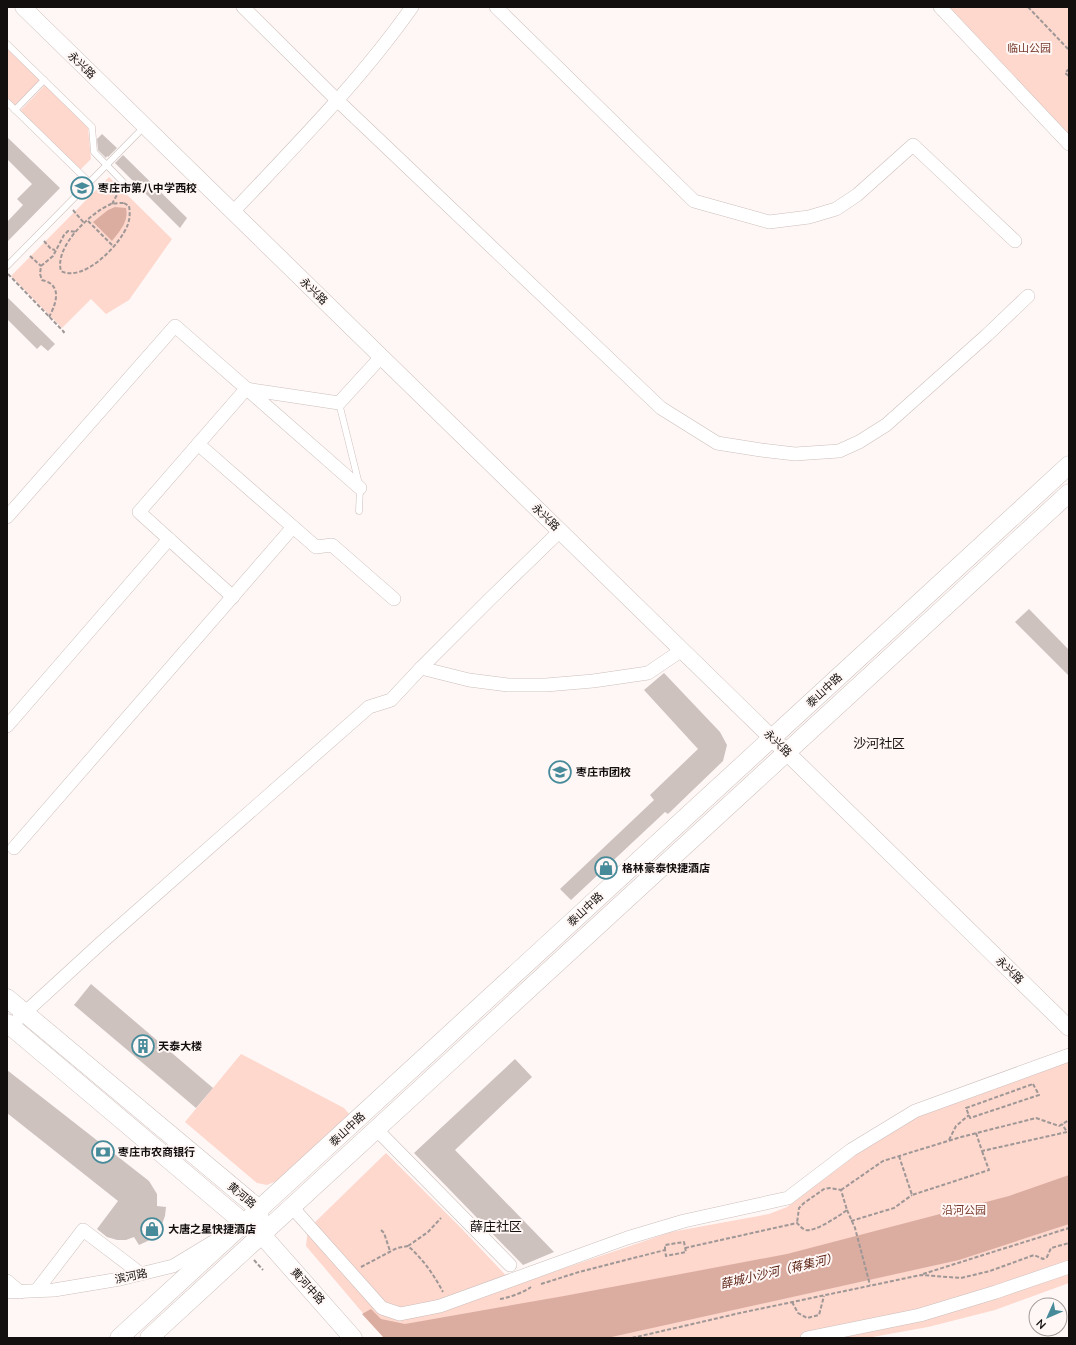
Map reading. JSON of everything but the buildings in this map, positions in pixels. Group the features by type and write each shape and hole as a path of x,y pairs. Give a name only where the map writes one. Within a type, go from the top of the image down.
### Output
{"main road":[{"name":"泰山中路","path":"119,1338 1069,465"},
{"name":"泰山中路","path":"154,1333 1069,493"},
{"name":"黄河路","path":"7,998 259,1209 262,1234"},
{"name":"黄河路","path":"9,1024 244,1223 262,1234"},
{"name":"黄河中路","path":"262,1234 353,1338"}],"street":[{"name":"永兴路","path":"23,7 1069,1028"},
{"path":"243,7 337,100 661,408 717,442 761,450 795,454 839,451 859,442 886,425 987,335 1028,296"},
{"path":"233,212 337,100 400,24 412,7"},
{"path":"496,7 694,201 769,222 809,217 836,209 857,195 913,145 1015,241"},
{"path":"940,7 1069,144"},
{"path":"7,517 175,326 360,488"},
{"path":"246,389 339,404 381,357"},
{"path":"233,597 139,512 246,389"},
{"path":"198,444 316,547 332,545 394,599"},
{"path":"14,848 294,527"},
{"path":"9,1024 24,1013 102,942 369,707 391,700 421,668 560,531"},
{"path":"7,726 169,539"},
{"path":"421,668 475,680 508,685 546,685 593,681 648,673 682,650"},
{"path":"292,1207 382,1308 400,1314 448,1304 627,1238 684,1222 788,1198 851,1150 915,1111 1069,1055"},
{"path":"376,1129 510,1265"},
{"name":"滨河路","path":"14,1292 54,1290 120,1279 172,1266 244,1223"},
{"path":"37,1290 84,1230 141,1274"},
{"path":"807,1338 920,1315 996,1292 1069,1267"},
{"path":"7,1281 14,1292"}],"lane":[{"path":"7,44 92,127 94,152 123,182"},
{"path":"15,110 44,80"},
{"path":"7,102 89,182"},
{"path":"7,266 145,126"},
{"path":"339,404 360,488 359,511"}],"path":[{"path":"998,7 1006,7"},
{"path":"1028,7 1069,50"},
{"path":"1069,69 1066,73 1069,76"},
{"path":"112,204 124,204 129,206 130,213 128,225 114,247 88,268 75,273 66,274 61,271 59,265 60,259 66,245 84,223 112,204 123,182"},
{"path":"68,204 84,223"},
{"path":"88,220 114,247"},
{"path":"49,317 56,298 51,284 42,280 40,274 41,266 52,256 64,235 68,231 76,232"},
{"path":"38,234 51,249 55,250"},
{"path":"24,249 41,266"},
{"path":"7,274 64,332 62,333"},
{"path":"1033,1084 1039,1095 970,1118 969,1115 966,1108 1033,1084"},
{"path":"949,1141 956,1126 969,1115"},
{"path":"796,1222 799,1208 809,1199 824,1189 830,1188 841,1190 883,1161 976,1133 1036,1118 1058,1126 1069,1120"},
{"path":"982,1152 1066,1132 1062,1124"},
{"path":"852,1221 894,1208 912,1194 988,1170 976,1133"},
{"path":"899,1156 912,1194"},
{"path":"841,1190 846,1210 855,1228 871,1286"},
{"path":"796,1222 804,1230 810,1231 835,1218 846,1210"},
{"path":"351,1273 390,1251 408,1246 428,1232 441,1218"},
{"path":"685,1248 796,1222"},
{"path":"632,1338 921,1275 1069,1228"},
{"path":"381,1230 384,1233 390,1251"},
{"path":"684,1242 686,1252 666,1256 665,1250 665,1245 684,1242"},
{"path":"921,1275 961,1278 990,1271 1034,1255 1043,1258 1047,1257 1051,1248 1069,1243"},
{"path":"408,1246 416,1253 437,1280 445,1294 448,1304"},
{"path":"498,1299 507,1298 531,1287 579,1272 665,1250"},
{"path":"792,1302 798,1313 807,1318 819,1315 824,1296"},
{"path":"815,1316 816,1321"}],"green space":[{"name":"临山公园","path":"933,7 1069,7 1069,150"},
{"path":"7,48 40,80 14,106 7,99"},
{"path":"45,85 88,128 91,159 80,170 20,111"},
{"path":"109,177 172,239 129,300 106,314 91,299 62,328 11,276"},
{"path":"241,1054 344,1108 350,1115 279,1180 267,1185 257,1183 185,1122"},
{"name":"沿河公园","path":"1069,1060 1069,1283 995,1310 928,1327 867,1338 384,1338 306,1246 308,1229 386,1153 462,1229 515,1285 671,1232 769,1214 787,1207 856,1155 917,1116"}],"water":[{"path":"115,207 126,208 127,213 123,226 112,241 93,222 108,210"},
{"name":"薛城小沙河（蒋集河）","path":"1069,1175 1069,1224 959,1260 607,1338 384,1338 362,1314 371,1309 381,1319 405,1324 787,1254 1009,1196"}],"place":[{"name":"枣庄市第八中学西校","path":"82,188"},
{"name":"枣庄市团校","path":"560,772"},
{"name":"格林豪泰快捷酒店","path":"606,868"},
{"name":"天泰大楼","path":"143,1046"},
{"name":"枣庄市农商银行","path":"103,1152"},
{"name":"大唐之星快捷酒店","path":"152,1229"}],"district":[{"name":"沙河社区","path":"879,743"},
{"name":"薛庄社区","path":"496,1226"}]}
